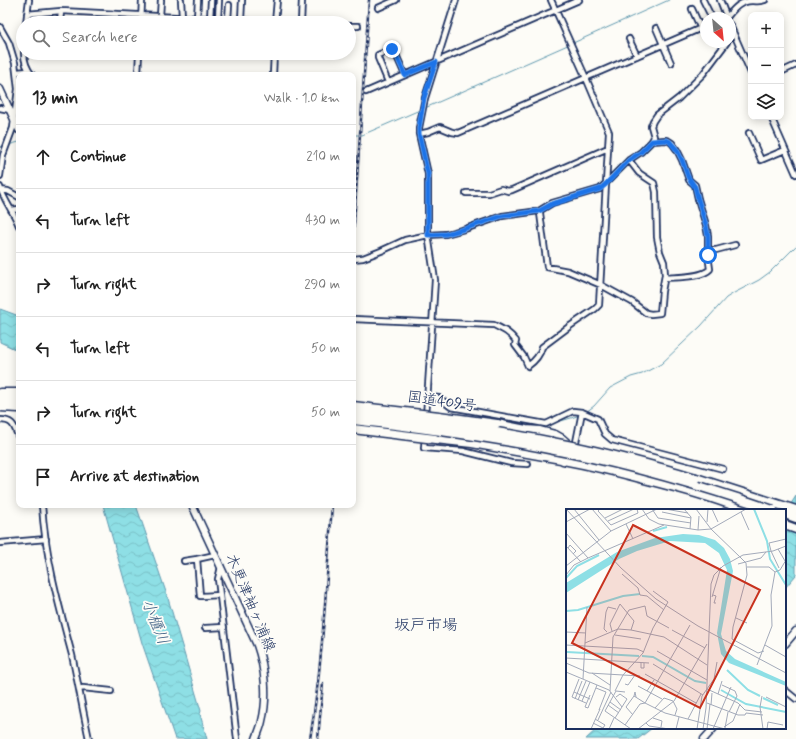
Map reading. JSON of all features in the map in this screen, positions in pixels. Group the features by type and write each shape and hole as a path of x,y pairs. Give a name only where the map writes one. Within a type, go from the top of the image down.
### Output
{"highway":[{"path":"0,393 16,393"},
{"path":"0,400 16,400"},
{"path":"356,401 402,406 439,416"},
{"name":"国道409号","path":"356,406 497,424 526,430 540,434 558,458 563,460 598,466 686,490 742,509"},
{"path":"0,407 16,408"},
{"path":"356,413 490,430 572,446 696,478 796,510"},
{"path":"356,420 494,438 570,453 636,468 739,498 770,509"},
{"path":"356,429 472,443 563,460"},
{"name":"国道409号","path":"526,430 540,431 555,435 588,461 598,466"},
{"path":"786,514 796,518"},
{"path":"786,525 796,529"}],"main road":[{"path":"0,89 15,120"},
{"name":"木更津袖ヶ浦線","path":"193,508 257,645 260,655 265,696 262,721 256,739"},
{"path":"786,643 796,631"},
{"path":"704,739 713,729"}],"street":[{"path":"29,0 28,14 61,11 160,16 161,0"},
{"path":"141,15 142,0"},
{"path":"182,0 182,16"},
{"path":"197,16 198,0"},
{"path":"210,16 211,0"},
{"path":"218,16 219,0"},
{"path":"241,16 242,0"},
{"path":"276,16 277,0"},
{"path":"301,16 302,0"},
{"path":"378,8 396,0"},
{"path":"456,0 424,98 419,128 428,174 428,235 435,280 424,448 463,452 511,463 528,464"},
{"path":"356,319 494,325 507,331 516,341 516,345 528,366 536,359 542,347 596,309 599,305 609,132 551,0"},
{"path":"366,92 579,0"},
{"path":"703,0 709,12"},
{"path":"720,0 724,12"},
{"path":"732,12 740,3 750,1 760,2 765,0"},
{"path":"228,16 229,5"},
{"path":"692,9 700,27"},
{"path":"61,11 61,16"},
{"path":"0,27 9,43 17,72 28,70 25,60"},
{"path":"656,28 671,63"},
{"path":"419,134 440,127 458,133 700,29"},
{"path":"629,39 637,56"},
{"path":"736,39 748,66"},
{"path":"356,259 363,258 405,240 428,235 446,234 502,216 539,211 552,204 600,189 629,160 641,152 652,141 654,138 651,126 653,121 704,74 723,48"},
{"path":"388,82 378,55 392,49 394,50 405,75"},
{"path":"138,72 139,60"},
{"path":"273,72 274,60"},
{"path":"784,71 796,65"},
{"path":"0,108 10,110"},
{"path":"0,176 3,155 14,128 16,110"},
{"path":"772,120 796,174"},
{"path":"748,133 761,160 785,150"},
{"path":"652,141 669,141 677,150 688,177 695,187 708,236 710,269 706,272 690,276 665,278"},
{"path":"466,194 489,193 501,189 508,191 512,190 608,148"},
{"path":"539,211 547,267 568,271 600,285 632,302 646,314 660,313 665,278 664,262 657,237 657,196 655,186 654,183 639,173 629,160"},
{"path":"0,189 16,195"},
{"path":"0,189 16,220"},
{"path":"11,210 16,209"},
{"path":"708,250 716,250 735,245"},
{"path":"428,397 439,398 451,407 546,424 573,411 582,412 598,419 605,434 612,440 723,469"},
{"path":"570,446 576,442 582,412"},
{"path":"0,420 9,421 16,432"},
{"path":"42,508 50,568 79,689 89,739"},
{"path":"0,543 46,539"},
{"path":"184,561 215,555"},
{"path":"197,559 200,596 220,595"},
{"path":"221,567 218,579 237,739"},
{"path":"205,628 224,627"},
{"path":"79,689 84,688 110,691"},
{"path":"786,691 796,699"}],"water":[{"path":"0,309 16,315 16,350 0,342"},
{"path":"796,496 796,575 786,587 786,511"},
{"name":"小櫃川","path":"104,508 137,508 167,595 201,711 200,714 207,739 175,739 142,643"},
{"path":"597,729 651,729 638,739 586,739"}],"waterway":[{"path":"573,43 669,0"},
{"path":"425,108 570,44"},
{"path":"356,135 362,135 422,109"},
{"path":"8,145 16,143"},
{"path":"0,147 5,146"},
{"path":"586,412 594,406 610,388 661,364 701,326 726,298 759,280 770,272 796,246"},
{"path":"561,421 580,415"},
{"path":"700,739 708,729"}],"railway":[{"path":"356,193 369,0"},
{"path":"310,739 321,652 332,508"},
{"path":"318,739 323,683"}],"district":[{"name":"坂戸市場","path":"426,625"}],"route":[{"path":"392,49 394,50 405,75 436,62 424,98 419,128 428,174 428,235 446,234 502,216 539,211 563,200 600,189 629,160 641,152 652,141 666,140 672,143 677,150 688,177 694,184 706,225 708,236 708,255"}]}
